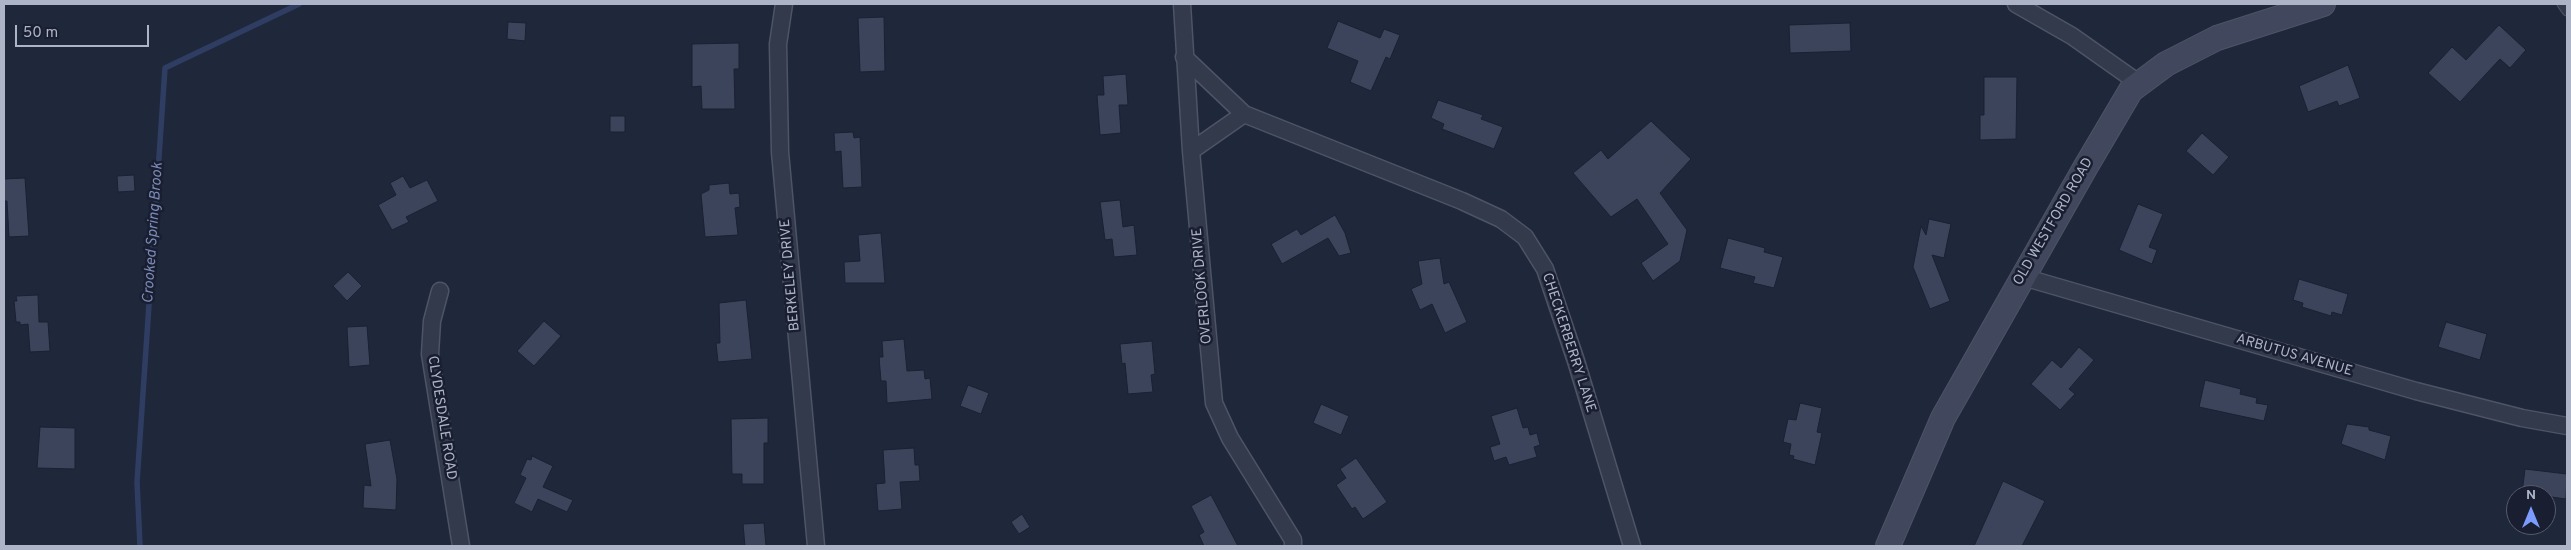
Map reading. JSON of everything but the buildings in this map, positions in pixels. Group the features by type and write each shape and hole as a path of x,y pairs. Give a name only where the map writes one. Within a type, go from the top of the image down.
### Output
{"main road":[{"name":"OLD WESTFORD ROAD","path":"1888,546 1943,418 2127,98 2140,84 2166,64 2217,38 2323,4"}],"street":[{"name":"BERKELEY DRIVE","path":"784,4 778,44 780,152 816,546"},
{"name":"OVERLOOK DRIVE","path":"1182,4 1191,151 1214,403 1230,438 1293,540 1293,546"},
{"path":"2016,4 2072,36 2140,84"},
{"name":"CHECKERBERRY LANE","path":"1184,57 1244,114 1462,201 1501,220 1524,237 1545,269 1576,361 1632,546"},
{"path":"1191,151 1244,114"},
{"name":"ARBUTUS AVENUE","path":"2023,277 2416,391 2522,418 2567,426"},
{"name":"CLYDESDALE ROAD","path":"440,291 432,321 430,354 461,546"}],"lane":[{"path":"2562,4 2567,10"}],"waterway":[{"name":"Crooked Spring Brook","path":"140,546 137,482 165,68 299,4"}]}
